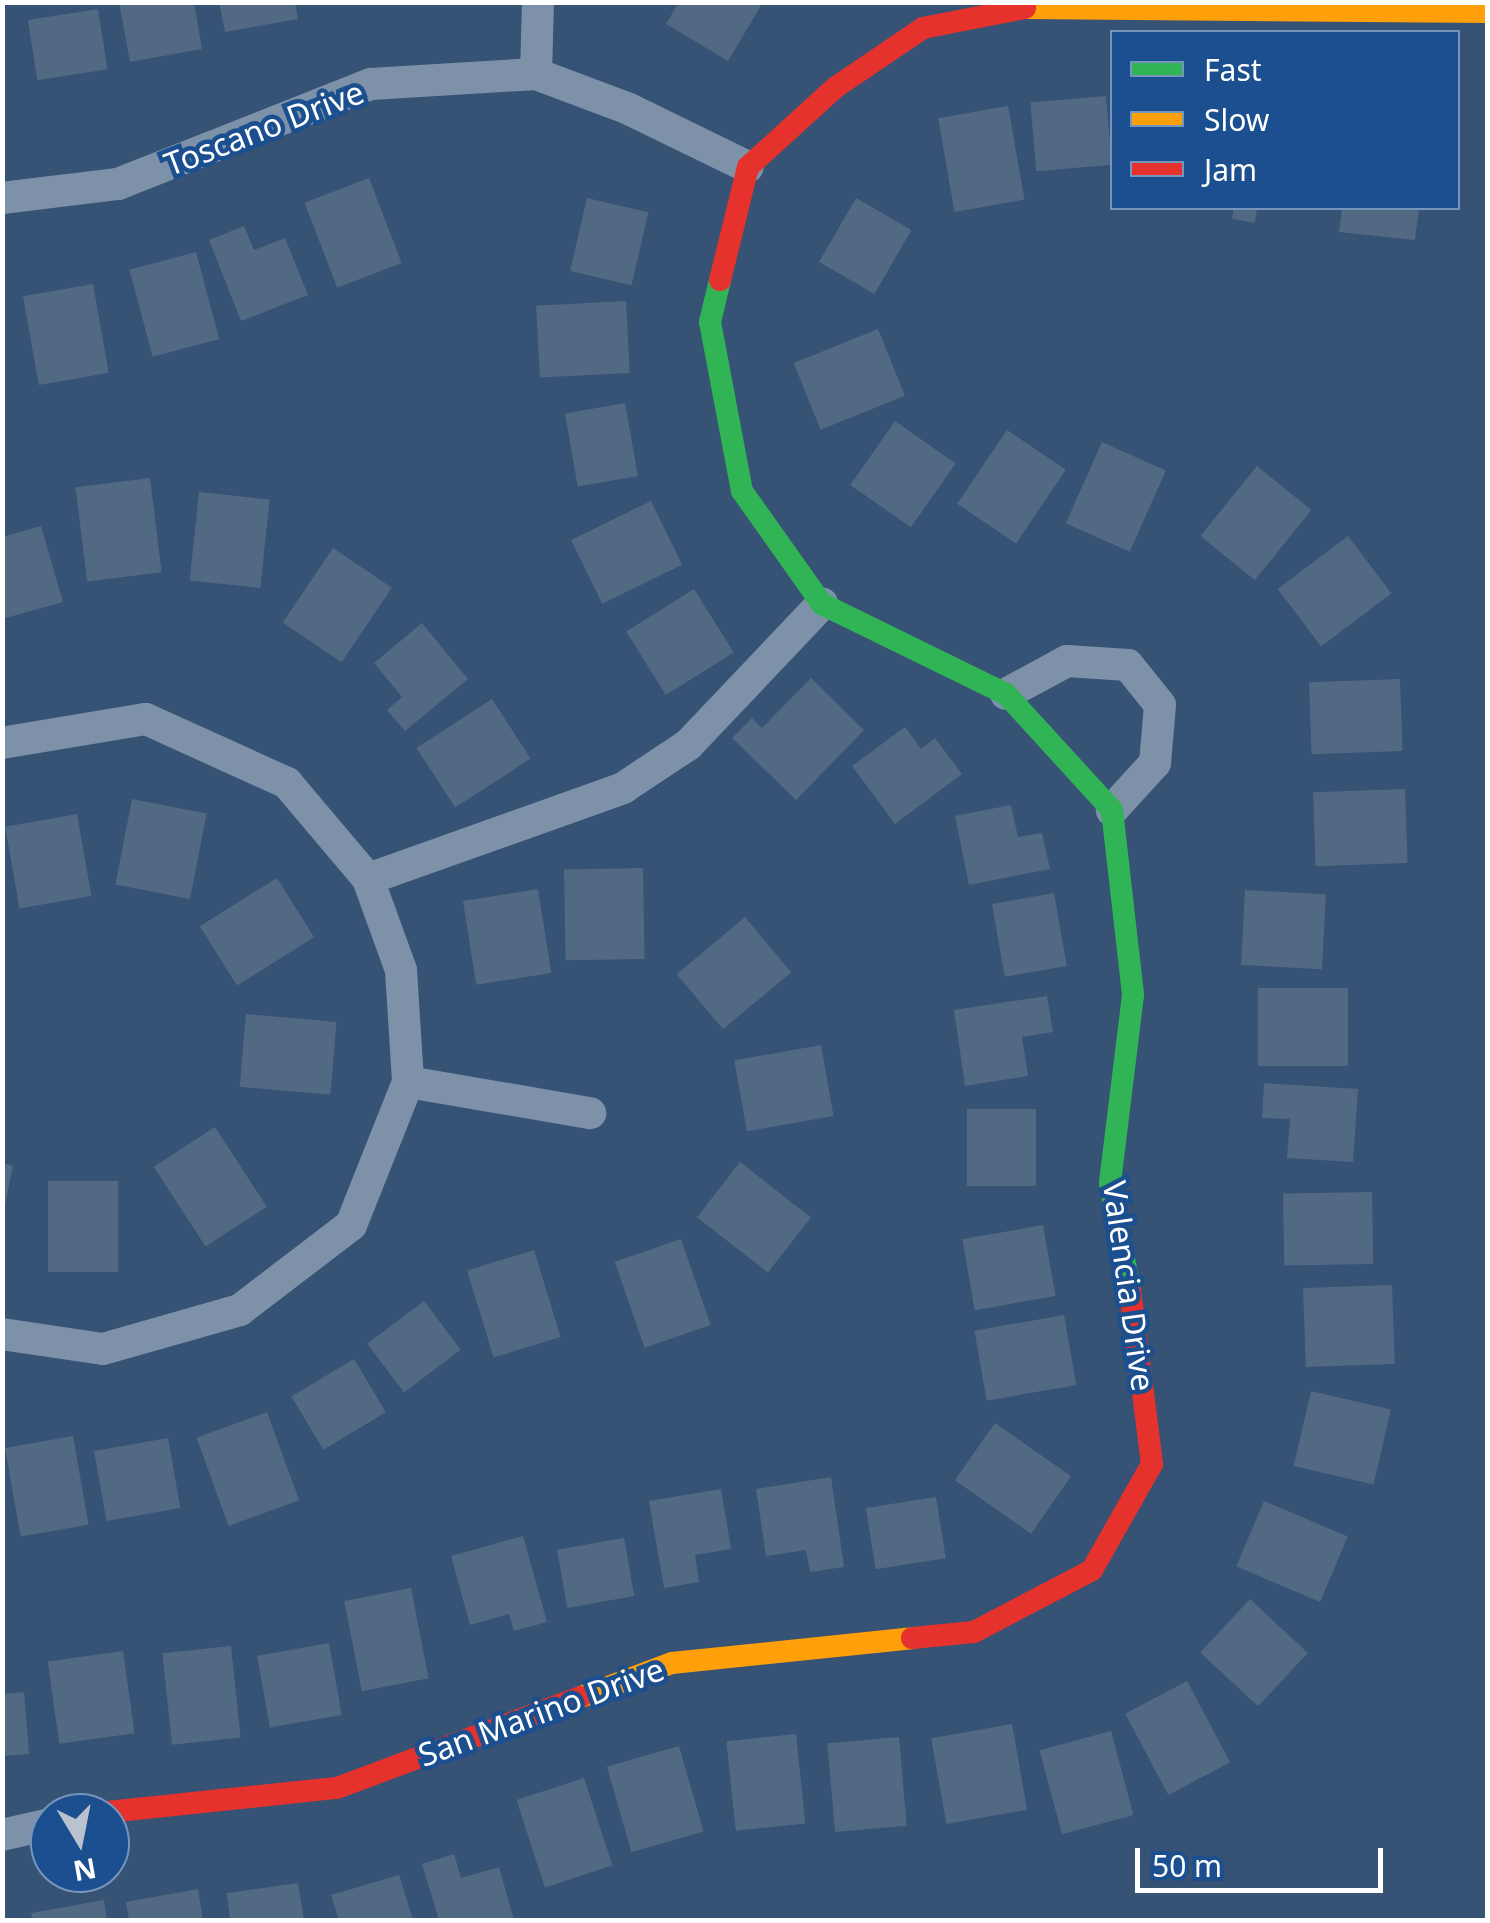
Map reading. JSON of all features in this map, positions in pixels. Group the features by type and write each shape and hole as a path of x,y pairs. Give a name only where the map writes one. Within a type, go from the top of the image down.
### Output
{"street":[{"path":"536,74 538,2"},
{"path":"1006,694 1067,661 1128,665 1160,705 1155,763 1112,810 1006,694 822,604 742,491 710,322 748,167 836,87 923,28 1036,6 1488,12"},
{"name":"Toscano Drive","path":"2,198 118,184 371,84 536,74 628,109 748,167"},
{"path":"368,879 623,788 688,745 822,604"},
{"path":"2,742 146,719 287,783 368,879 401,970 408,1082 351,1225 240,1310 103,1349 2,1334"},
{"name":"Valencia Drive","path":"1092,1570 1152,1464 1142,1357 1110,1183 1134,996 1112,810"},
{"path":"408,1082 590,1112"},
{"name":"San Marino Drive","path":"130,1810 337,1788 672,1663 974,1632 1092,1570"},
{"path":"2,1835 30,1829"}],"building":[{"path":"119,2 194,2 202,49 130,62"},
{"path":"219,2 295,2 298,19 225,32"},
{"path":"679,2 763,2 728,61 666,24"},
{"path":"98,9 108,69 37,80 28,20"},
{"path":"1106,96 1110,165 1036,171 1030,103"},
{"path":"1008,106 1024,200 955,212 938,118"},
{"path":"369,178 402,263 337,288 305,203"},
{"path":"587,198 648,212 632,285 570,271"},
{"path":"856,198 911,230 874,294 819,262"},
{"path":"1234,210 1257,210 1255,223 1232,219"},
{"path":"1342,210 1419,210 1415,240 1339,232"},
{"path":"244,226 254,250 285,238 308,295 241,321 209,240"},
{"path":"196,252 219,339 153,357 129,270"},
{"path":"93,284 109,373 39,385 23,296"},
{"path":"626,301 630,373 540,378 536,306"},
{"path":"878,329 905,396 821,430 794,363"},
{"path":"625,403 638,476 578,486 565,414"},
{"path":"895,421 956,463 911,527 850,485"},
{"path":"1007,430 1066,470 1016,543 957,504"},
{"path":"1102,442 1166,470 1130,552 1066,523"},
{"path":"1257,466 1311,510 1255,580 1200,536"},
{"path":"150,478 162,572 87,581 76,487"},
{"path":"199,492 270,499 260,588 190,581"},
{"path":"651,501 682,565 602,604 571,540"},
{"path":"41,526 63,602 2,619 2,537"},
{"path":"1348,536 1391,594 1321,646 1278,589"},
{"path":"333,548 392,588 342,662 283,623"},
{"path":"694,589 734,653 666,695 626,631"},
{"path":"422,623 468,679 405,731 387,710 402,697 374,663"},
{"path":"811,678 864,730 796,800 732,738 752,718 762,728"},
{"path":"1400,679 1403,751 1312,754 1309,682"},
{"path":"492,699 531,759 455,808 417,748"},
{"path":"905,727 921,749 935,738 962,774 895,824 852,766"},
{"path":"1405,789 1408,863 1316,866 1313,792"},
{"path":"132,799 207,814 190,899 115,884"},
{"path":"1011,805 1018,837 1042,833 1050,869 969,885 955,816"},
{"path":"77,814 91,896 20,908 5,827"},
{"path":"643,868 645,959 566,960 564,869"},
{"path":"277,878 314,937 237,986 200,926"},
{"path":"538,889 551,973 476,985 463,901"},
{"path":"1245,890 1326,894 1322,969 1241,965"},
{"path":"1054,893 1067,966 1005,977 992,904"},
{"path":"745,917 791,972 723,1029 677,974"},
{"path":"1258,988 1348,988 1348,1066 1258,1066"},
{"path":"1047,996 1053,1032 1022,1037 1028,1076 965,1086 954,1010"},
{"path":"246,1014 337,1022 330,1095 240,1087"},
{"path":"821,1045 834,1116 747,1131 734,1060"},
{"path":"1264,1083 1358,1089 1353,1162 1287,1158 1290,1119 1262,1118"},
{"path":"967,1109 1036,1109 1036,1186 967,1186"},
{"path":"215,1127 267,1207 206,1246 154,1167"},
{"path":"740,1162 811,1217 768,1273 697,1217"},
{"path":"2,1163 13,1166 4,1210 2,1210"},
{"path":"48,1181 118,1181 118,1272 48,1272"},
{"path":"1372,1192 1373,1264 1284,1266 1283,1194"},
{"path":"1043,1225 1056,1296 975,1310 962,1239"},
{"path":"681,1239 711,1325 644,1348 615,1262"},
{"path":"534,1250 561,1337 494,1357 467,1270"},
{"path":"1392,1285 1395,1364 1306,1367 1303,1288"},
{"path":"424,1301 461,1350 404,1392 367,1344"},
{"path":"1064,1315 1076,1385 987,1401 974,1331"},
{"path":"354,1359 386,1412 323,1450 291,1397"},
{"path":"1311,1391 1391,1409 1374,1484 1294,1466"},
{"path":"267,1412 299,1500 229,1526 197,1438"},
{"path":"995,1423 1071,1476 1031,1534 955,1480"},
{"path":"73,1436 89,1525 21,1537 5,1448"},
{"path":"168,1438 180,1508 106,1521 94,1451"},
{"path":"831,1477 844,1567 810,1572 806,1550 766,1556 756,1489"},
{"path":"721,1489 731,1549 695,1555 699,1582 664,1588 649,1501"},
{"path":"936,1497 946,1558 876,1569 866,1508"},
{"path":"1264,1501 1348,1537 1320,1602 1236,1566"},
{"path":"523,1536 547,1622 514,1631 509,1614 470,1625 451,1556"},
{"path":"624,1538 634,1596 567,1608 557,1550"},
{"path":"411,1588 429,1678 362,1691 344,1601"},
{"path":"1250,1599 1308,1653 1258,1706 1200,1652"},
{"path":"329,1643 342,1715 270,1728 257,1656"},
{"path":"231,1646 241,1737 172,1745 162,1653"},
{"path":"123,1651 135,1733 59,1744 48,1662"},
{"path":"1187,1681 1230,1762 1168,1795 1125,1714"},
{"path":"24,1692 29,1754 2,1756 2,1694"},
{"path":"1012,1724 1027,1810 946,1824 931,1738"},
{"path":"1111,1731 1134,1815 1062,1834 1040,1750"},
{"path":"796,1734 805,1824 736,1831 726,1741"},
{"path":"899,1737 907,1826 835,1832 827,1743"},
{"path":"679,1746 704,1832 631,1852 607,1767"},
{"path":"584,1778 612,1865 545,1887 516,1800"},
{"path":"454,1854 461,1878 499,1867 514,1920 439,1920 422,1864"},
{"path":"399,1875 413,1920 339,1920 331,1895"},
{"path":"298,1883 304,1920 230,1920 227,1893"},
{"path":"198,1889 203,1920 129,1920 126,1902"},
{"path":"104,1900 107,1920 33,1920 31,1913"}],"traffic: fast":[{"path":"720,280 710,322 742,491 822,604 1006,694 1112,810 1133,995 1110,1183 1130,1291"}],"traffic: slow":[{"path":"1025,8 1488,12"},
{"path":"581,1697 672,1663 912,1638"}],"traffic: jam":[{"path":"720,280 748,167 836,87 923,28 1025,8"},
{"path":"912,1638 974,1632 1092,1570 1152,1464 1130,1291"},
{"path":"130,1810 337,1788 581,1697"}]}
